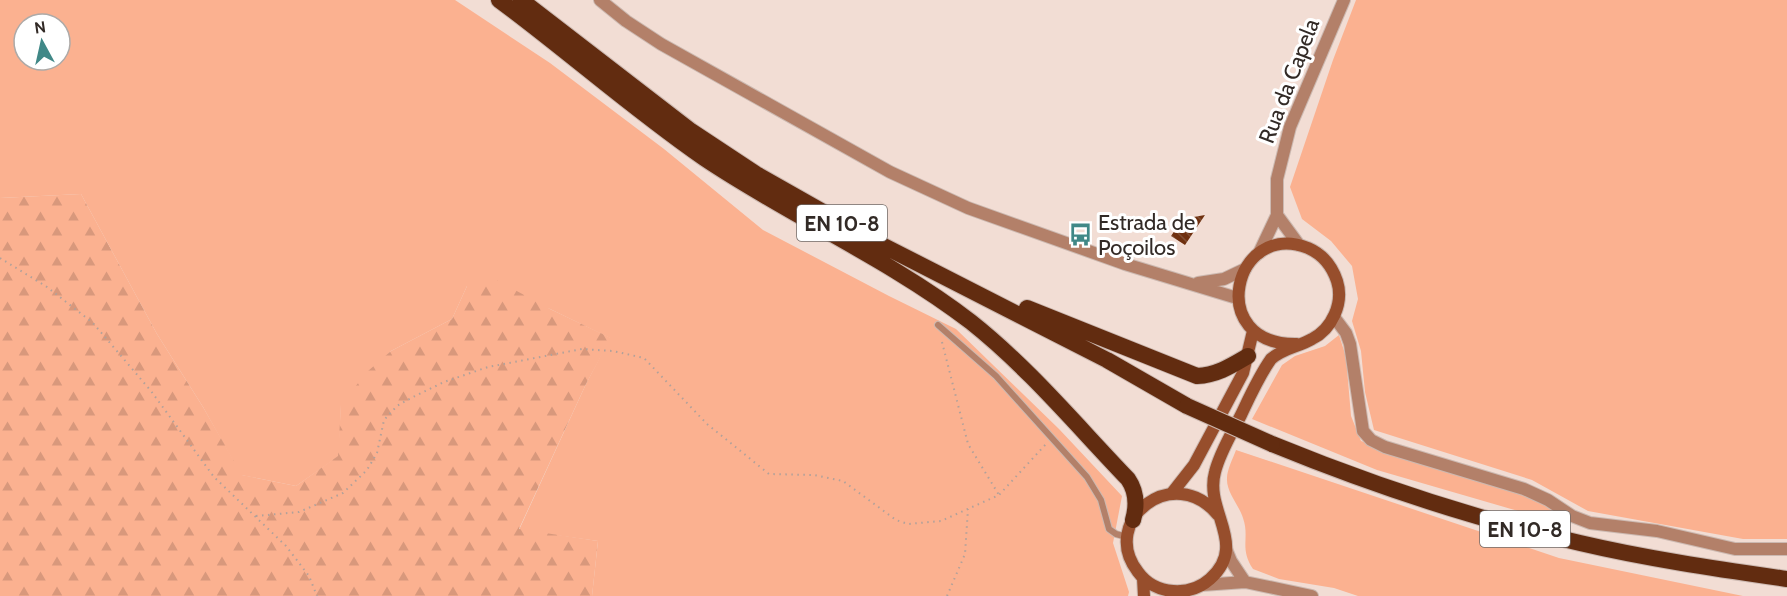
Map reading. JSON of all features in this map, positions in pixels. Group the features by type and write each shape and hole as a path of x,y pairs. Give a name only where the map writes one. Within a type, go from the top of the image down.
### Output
{"highway":[{"name":"EN 10-8","path":"498,0 702,156 740,181 1092,364 1272,444 1332,468 1451,509 1569,540 1685,564 1787,579"},
{"name":"EN 10-8","path":"521,0 691,131 873,249"},
{"path":"873,249 977,288 1185,373 1197,376 1211,375 1248,356"},
{"path":"873,249 1002,347 1128,479 1132,484 1136,503 1130,528"}],"main road":[{"path":"1218,515 1206,502 1190,494 1172,493 1156,497 1137,513 1130,528 1129,555 1132,563 1143,578 1159,588 1176,594 1202,585 1215,573 1224,558 1226,549 1224,528 1213,500 1212,486 1221,455 1265,366 1279,352 1312,339 1325,330 1334,317 1338,302 1339,287 1334,272 1325,260 1313,250 1299,245 1285,244 1259,253 1245,268 1239,283 1237,298 1240,310 1253,331 1266,340 1281,345 1297,344"},
{"path":"1172,493 1194,465 1243,373 1253,331"},
{"path":"1143,578 1144,596"}],"street":[{"path":"600,0 626,21 661,44 890,172 968,208 1187,284 1213,289 1237,298"},
{"name":"Rua da Capela","path":"1259,253 1277,215 1277,179 1290,127 1344,0"},
{"path":"1277,215 1299,245"},
{"path":"1187,284 1224,279 1245,268"},
{"path":"1334,317 1346,333 1350,344 1363,431 1371,440 1385,447 1524,489 1548,500 1572,516 1590,523 1658,531 1736,549 1787,549"},
{"path":"1226,549 1245,582"},
{"path":"1202,585 1245,582 1312,596"}],"lane":[{"path":"938,325 996,376 1095,488 1109,529 1116,534 1130,528"}],"path":[{"path":"0,258 47,287 93,323 151,391 214,477 286,546 309,576 317,596"},
{"path":"938,325 968,444 999,495"},
{"path":"256,516 299,512 343,493 367,470 376,453 384,420 397,406 411,398 444,382 488,367 582,349 613,351 645,358 707,424 769,474 814,476 843,481 896,520 908,524 941,521 999,495 1051,439"},
{"path":"947,596 965,554 968,509"}],"green space":[{"path":"0,0 455,0 550,63 664,149 763,230 956,329 1059,429 1122,496 1113,543 1129,592 1128,596 592,596 598,541 519,530 586,384 610,338 550,309 467,286 452,319 391,351 341,405 339,456 296,486 241,475 203,407 157,334 81,194 0,198"},
{"path":"1356,0 1787,0 1787,539 1743,539 1588,511 1532,480 1374,430 1365,392 1361,351 1352,321 1358,299 1352,266 1331,241 1302,219 1290,187"},
{"path":"81,194 157,334 242,475 296,486 338,456 341,404 368,371 391,351 452,319 467,286 489,276 611,338 586,384 519,529 598,541 592,596 0,596 0,198"},
{"path":"1339,335 1346,357 1351,416 1361,441 1537,500 1567,521 1549,520 1377,470 1252,419 1282,365 1295,356 1325,346"},
{"path":"1236,450 1559,558 1743,596 1358,596 1334,588 1279,579 1253,569 1249,562 1245,525 1227,483 1228,471"}],"building":[{"path":"1205,215 1185,245 1171,236 1180,223 1186,223 1188,218"}],"place":[{"name":"Estrada de Poçoilos","path":"1080,235"}]}
